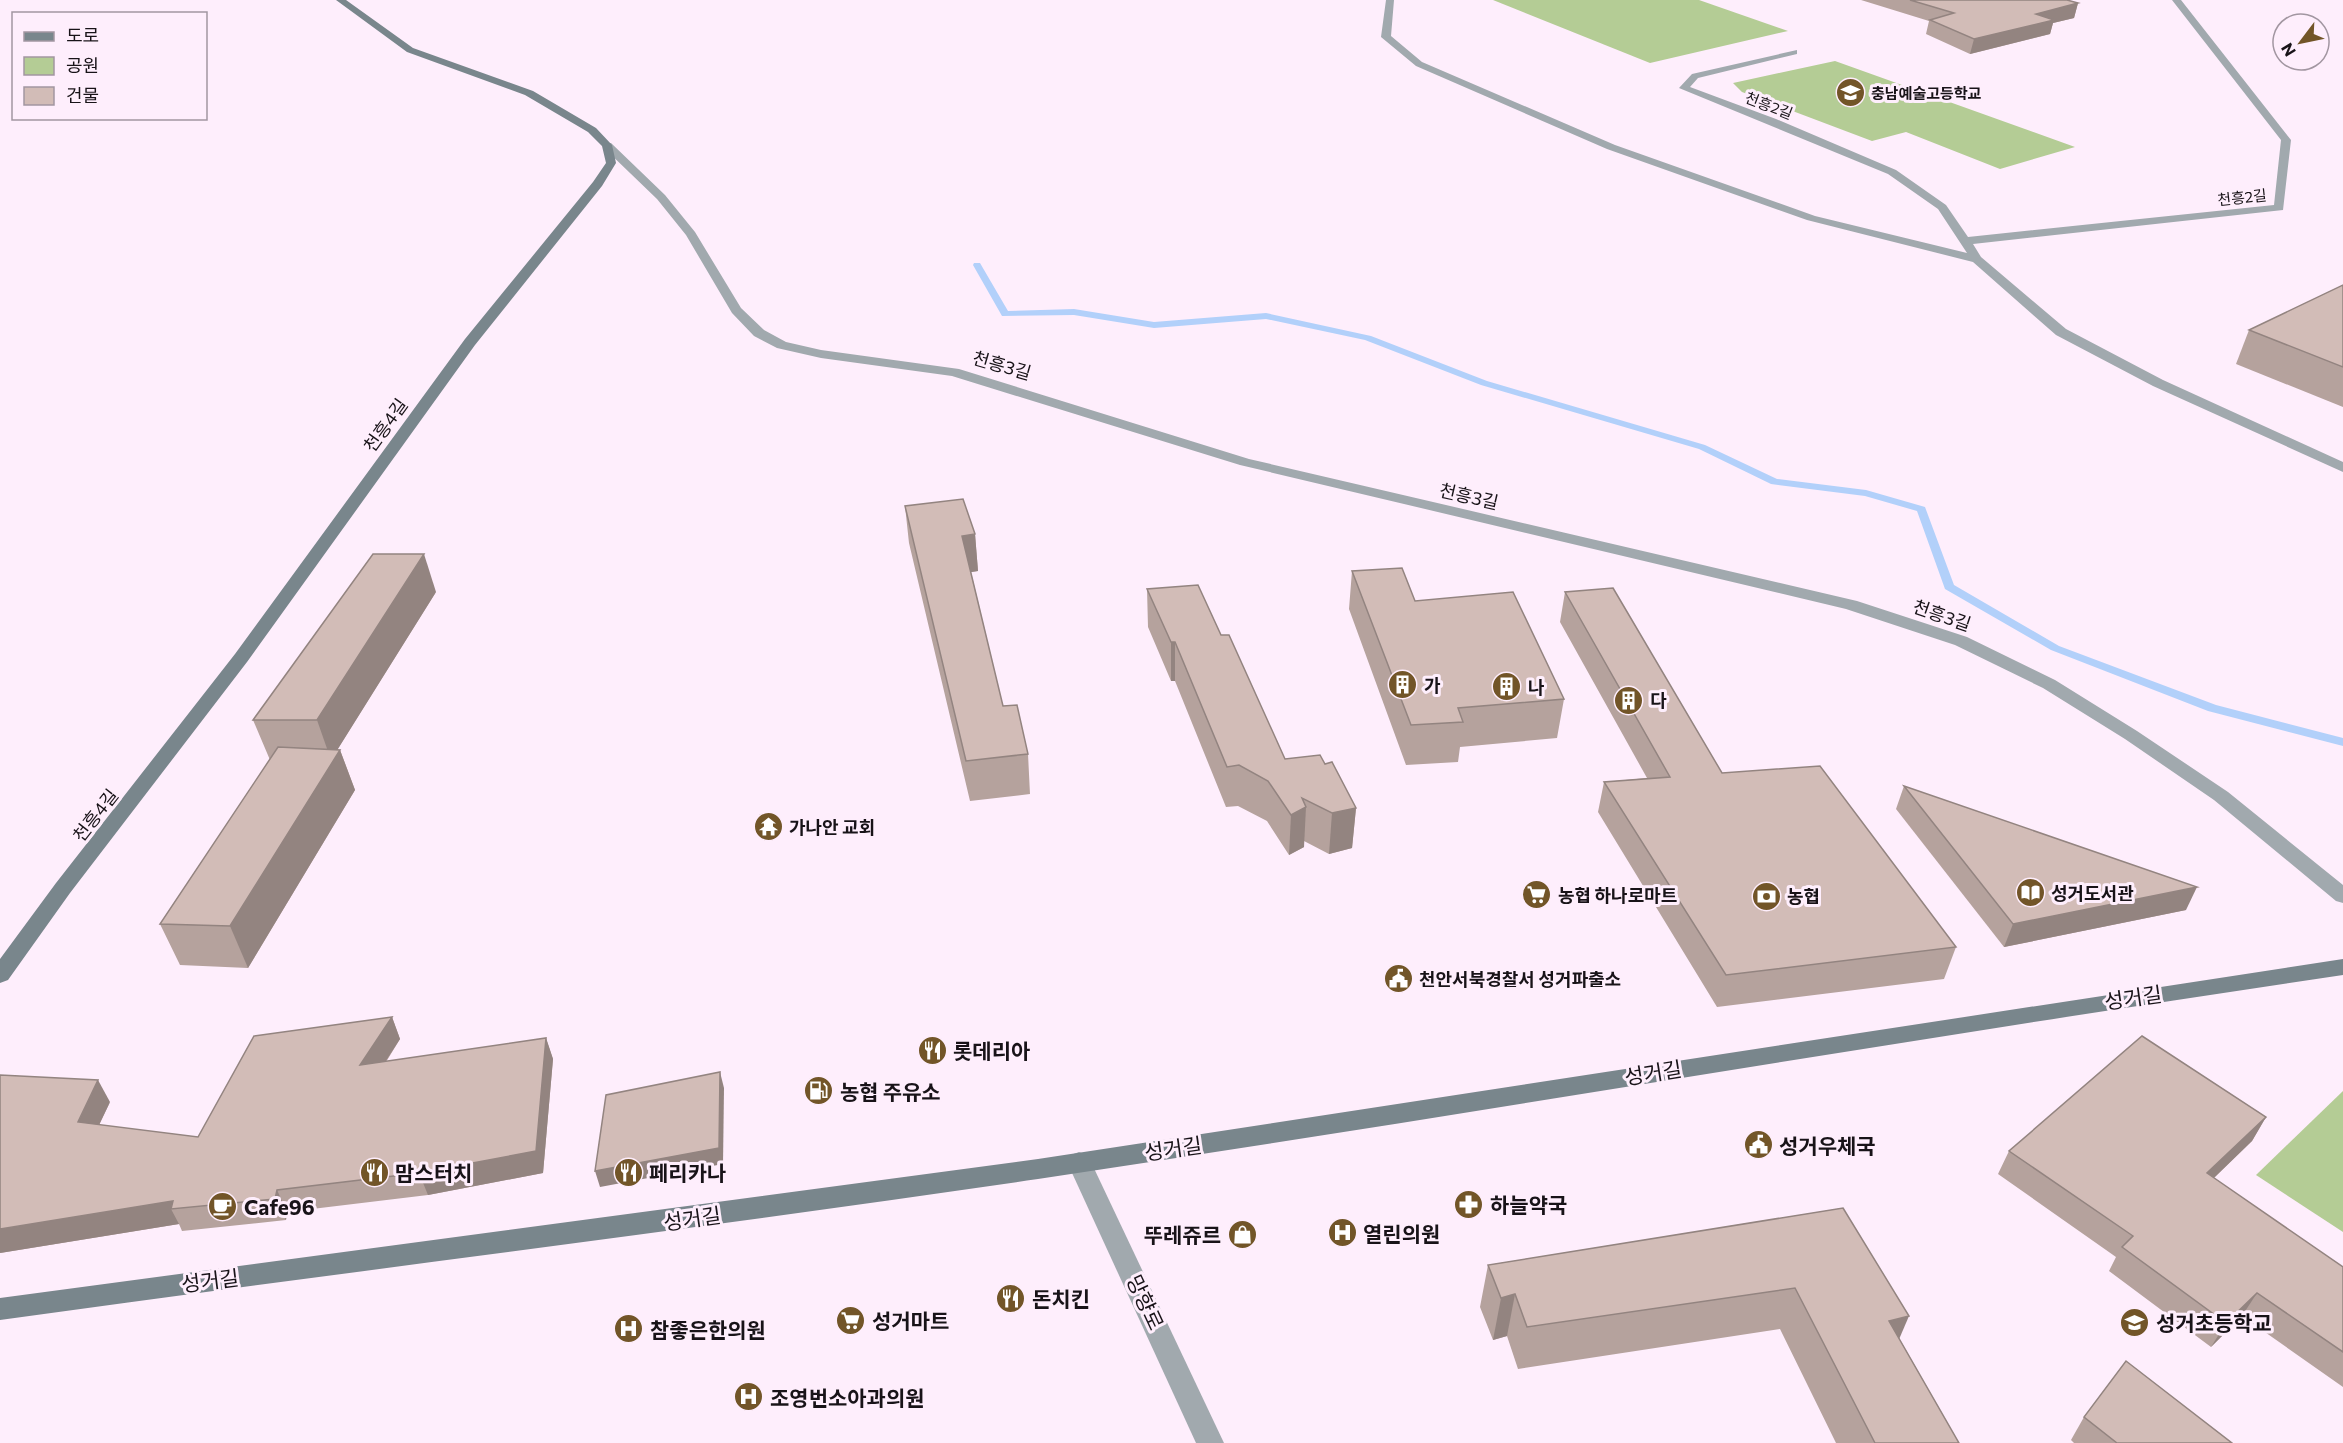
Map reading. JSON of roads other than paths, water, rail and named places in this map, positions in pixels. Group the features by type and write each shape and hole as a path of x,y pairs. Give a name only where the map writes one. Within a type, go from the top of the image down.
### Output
{"street":[{"path":"340,0 410,50 529,93 592,130 607,145"},
{"path":"1390,0 1386,38 1419,64 1611,147 1727,190 1811,218 1977,259"},
{"name":"천흥2길","path":"1963,241 2279,208 2286,140 2176,0"},
{"name":"천흥2길","path":"1794,52 1695,76 1684,88 1892,172 1942,207 1977,259 2061,332 2158,383 2343,468"},
{"name":"천흥3길","path":"607,145 661,197 691,234 736,310 759,333 782,345 821,354 954,372 1245,462 1851,605 1961,641 2049,684 2131,735 2221,796 2343,896"},
{"name":"천흥4길","path":"0,975 63,888 242,658 470,342 598,184 611,164 607,145"},
{"name":"성거길","path":"0,1309 618,1228 1079,1162 2060,1008 2343,967"},
{"name":"망향로","path":"1079,1162 1210,1443"}],"waterway":[{"path":"977,265 1005,314 1074,312 1154,325 1266,316 1368,338 1484,383 1702,447 1775,482 1866,493 1921,509 1949,587 2055,648 2212,708 2343,742"}],"place":[{"name":"충남예술고등학교","path":"1850,93"},
{"name":"가","path":"1403,685"},
{"name":"나","path":"1507,687"},
{"name":"다","path":"1629,700"},
{"name":"가나안 교회","path":"768,827"},
{"name":"성거도서관","path":"2030,893"},
{"name":"농협 하나로마트","path":"1537,895"},
{"name":"농협","path":"1766,896"},
{"name":"천안서북경찰서 성거파출소","path":"1398,979"},
{"name":"롯데리아","path":"932,1050"},
{"name":"농협 주유소","path":"819,1091"},
{"name":"성거우체국","path":"1758,1145"},
{"name":"맘스터치","path":"374,1172"},
{"name":"페리카나","path":"628,1172"},
{"name":"하늘약국","path":"1469,1204"},
{"name":"Cafe96","path":"223,1206"},
{"name":"열린의원","path":"1342,1233"},
{"name":"뚜레쥬르","path":"1242,1234"},
{"name":"돈치킨","path":"1011,1298"},
{"name":"성거마트","path":"851,1320"},
{"name":"성거초등학교","path":"2135,1322"},
{"name":"참좋은한의원","path":"629,1329"},
{"name":"조영번소아과의원","path":"749,1397"}]}
